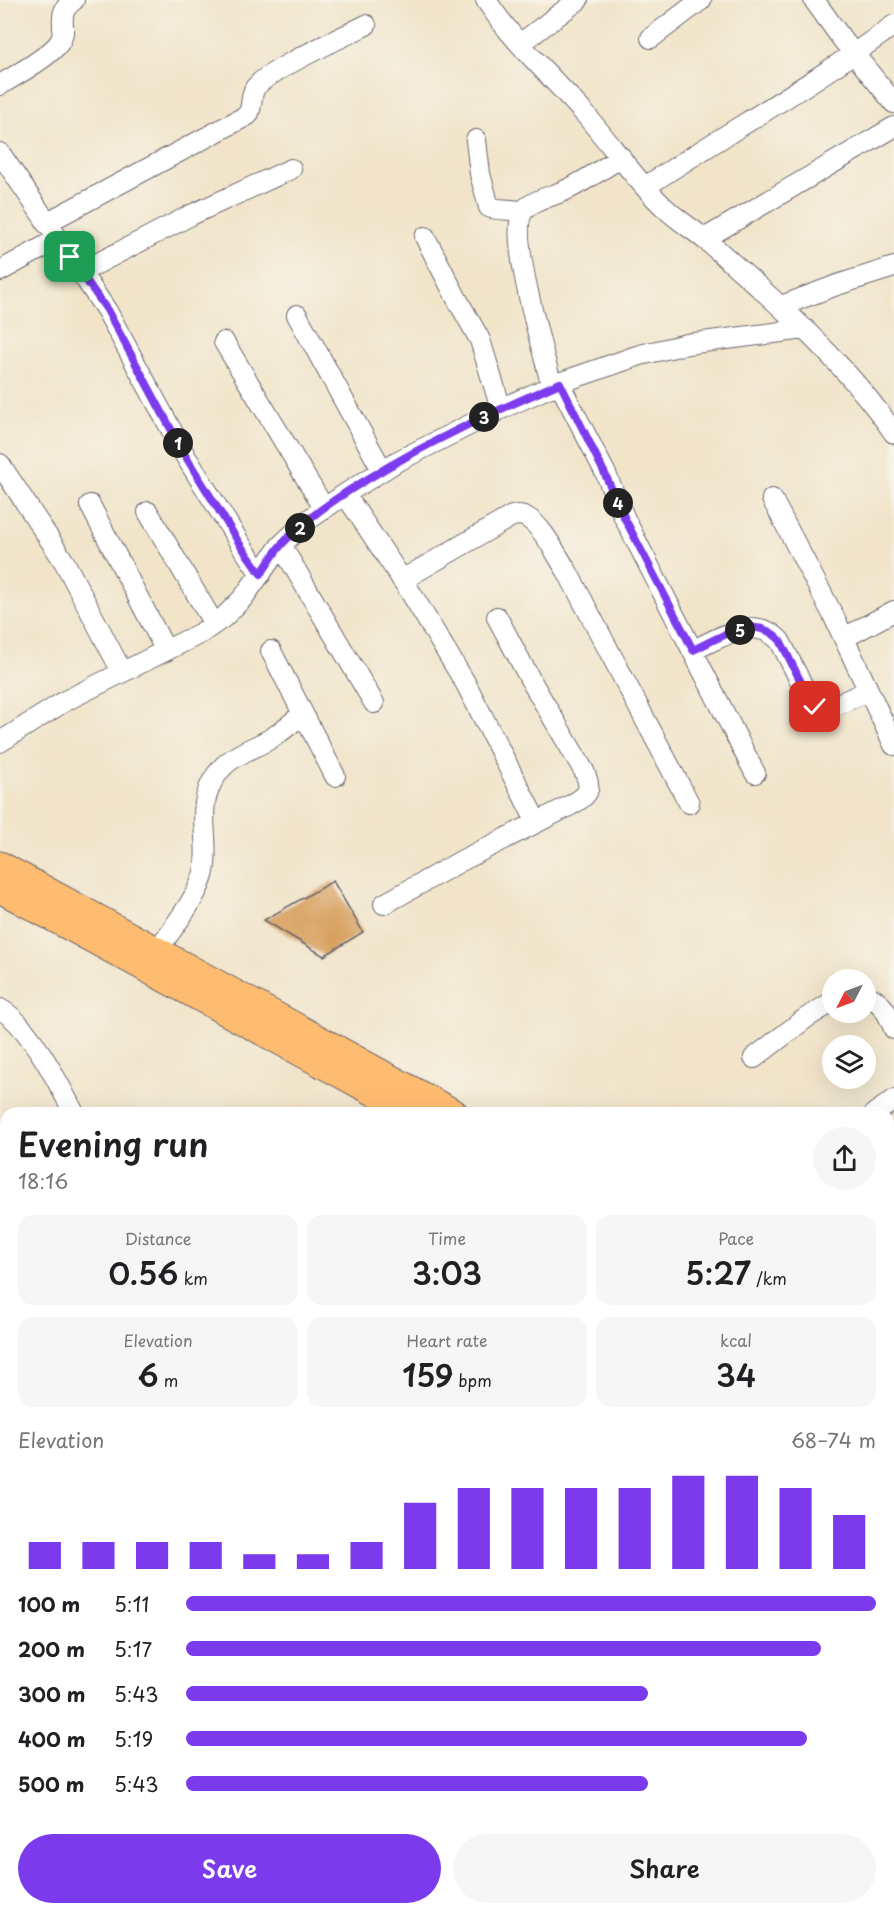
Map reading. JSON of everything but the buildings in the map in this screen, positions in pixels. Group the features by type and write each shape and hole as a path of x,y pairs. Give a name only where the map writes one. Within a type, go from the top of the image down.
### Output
{"highway":[{"path":"0,865 157,951 416,1107"},
{"path":"0,889 416,1107"}],"street":[{"path":"0,85 59,43 63,30 62,14 74,0"},
{"path":"486,0 520,44 561,88 645,187 664,207 704,239 805,329 883,417 894,433"},
{"path":"520,44 578,0"},
{"path":"651,38 701,0"},
{"path":"814,0 894,103"},
{"path":"46,222 248,115 255,87 263,80 366,25"},
{"path":"645,187 854,54 894,25"},
{"path":"704,239 894,127"},
{"path":"476,140 480,174 489,207 522,212"},
{"path":"0,153 107,310 186,457 261,574"},
{"path":"621,157 590,177 566,190 542,199 522,212 518,228 522,267 556,385 604,472 625,519 756,772"},
{"path":"81,272 191,215 291,169"},
{"path":"425,237 480,340 501,409"},
{"path":"0,271 58,239"},
{"path":"781,306 894,267"},
{"path":"297,315 382,470"},
{"path":"0,742 65,701 201,633 214,624 243,598 281,545 308,520 382,470 501,409 556,385 640,355 687,344 805,329"},
{"path":"224,342 324,508"},
{"path":"0,464 64,563 122,672"},
{"path":"345,494 402,580 466,684 536,821"},
{"path":"772,499 800,549 844,638 894,746"},
{"path":"90,506 166,651"},
{"path":"148,512 214,624"},
{"path":"402,580 505,519 519,514 526,516 547,539 567,571 689,803"},
{"path":"281,545 374,703"},
{"path":"844,638 894,611"},
{"path":"384,904 587,795 589,781 497,617"},
{"path":"693,650 755,626 773,633 780,640 810,700 820,710 868,691"},
{"path":"271,651 335,776"},
{"path":"157,951 204,875 204,802 217,773 227,763 272,738 303,714"},
{"path":"876,1002 894,1029"},
{"path":"754,1058 822,1008"},
{"path":"0,1009 17,1023 31,1040 70,1107"}],"route":[{"path":"70,257 107,310 186,457 261,574 281,545 308,520 345,494 396,462 453,432 560,383 625,519 693,650 745,628 755,626 765,629 780,640 815,707"}]}
